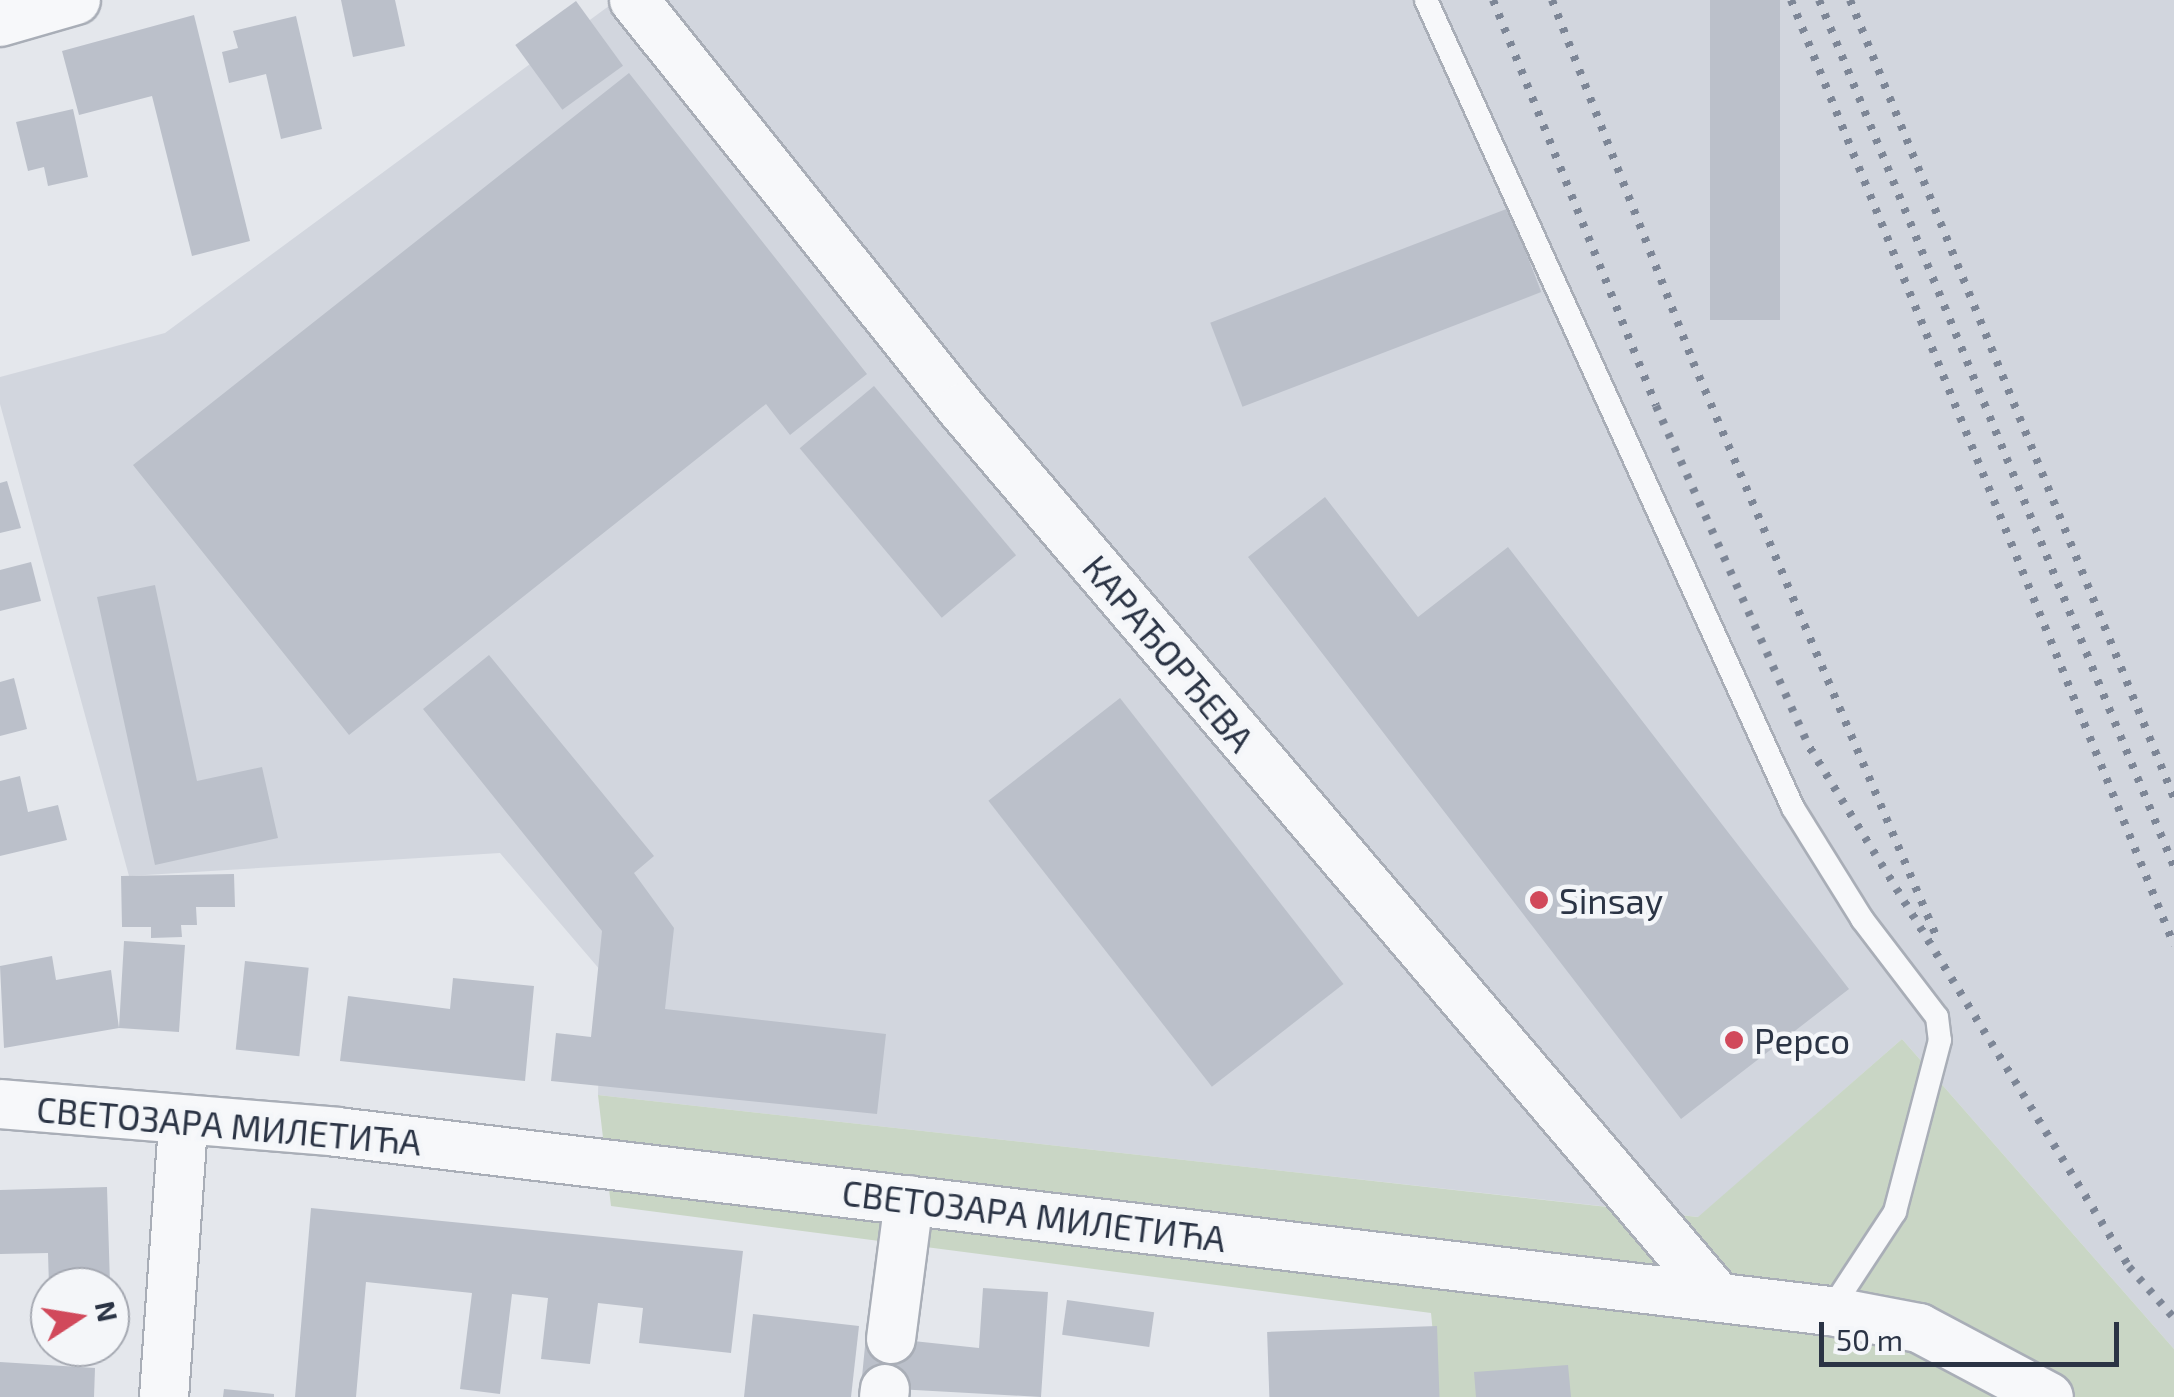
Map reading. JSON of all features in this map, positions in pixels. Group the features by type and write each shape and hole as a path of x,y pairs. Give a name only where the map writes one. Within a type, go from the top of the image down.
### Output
{"street":[{"path":"0,22 76,0"},
{"name":"КАРАЂОРЂЕВА","path":"634,0 961,408 1717,1296"},
{"name":"СВЕТОЗАРА МИЛЕТИЋА","path":"0,1104 184,1123 336,1132 1830,1311 1919,1328 2049,1397"},
{"path":"164,1397 184,1123"},
{"path":"892,1339 908,1200"}],"lane":[{"path":"1426,0 1793,808 1862,919 1937,1017 1940,1040 1895,1212 1830,1311"}],"shaded area":[{"path":"617,0 2174,0 2174,1349 1902,1039 1699,1217 598,1095 601,971 500,853 129,876 0,404 0,377 165,333"}],"green space":[{"path":"1902,1039 2174,1349 2174,1397 1439,1397 1431,1313 611,1206 598,1095 1698,1217"}],"building":[{"path":"341,0 395,0 405,46 353,57"},
{"path":"1710,0 1780,0 1780,320 1710,320"},
{"path":"576,1 623,66 562,110 515,45"},
{"path":"194,15 250,241 192,256 152,96 79,115 62,51"},
{"path":"296,16 322,129 281,139 266,74 229,83 222,52 238,48 233,31"},
{"path":"629,73 867,374 790,435 766,404 349,735 133,465"},
{"path":"73,109 88,177 48,186 44,167 28,171 16,122"},
{"path":"1509,208 1541,292 1243,407 1210,323"},
{"path":"874,386 1016,555 942,618 800,448"},
{"path":"7,481 21,528 0,533 0,483"},
{"path":"1325,497 1418,617 1508,547 1849,989 1681,1119 1248,557"},
{"path":"31,562 41,601 0,611 0,570"},
{"path":"155,585 197,781 262,767 278,838 155,865 97,597"},
{"path":"489,655 654,856 634,873 674,928 665,1009 886,1034 877,1114 551,1081 556,1033 591,1037 602,931 423,709"},
{"path":"14,678 27,729 0,736 0,682"},
{"path":"1120,698 1343,984 1212,1087 988,801"},
{"path":"20,776 28,812 58,805 67,840 0,856 0,781"},
{"path":"234,874 235,907 196,907 197,925 181,925 182,937 151,938 151,927 122,927 121,876"},
{"path":"124,941 185,945 179,1032 119,1028"},
{"path":"52,956 56,980 111,970 119,1028 4,1048 0,966"},
{"path":"245,961 309,968 299,1056 236,1050"},
{"path":"453,978 534,986 525,1081 340,1061 348,996 450,1009"},
{"path":"107,1187 109,1267 48,1267 48,1253 0,1254 0,1190"},
{"path":"311,1208 743,1251 731,1353 639,1343 643,1308 598,1303 590,1364 541,1359 548,1298 512,1294 500,1394 460,1389 472,1293 366,1282 356,1397 295,1397"},
{"path":"983,1288 1048,1292 1041,1397 861,1387 866,1336 979,1348"},
{"path":"1067,1300 1154,1312 1149,1347 1062,1335"},
{"path":"753,1314 859,1326 851,1397 744,1397"},
{"path":"1437,1326 1439,1397 1269,1397 1267,1332"},
{"path":"0,1362 30,1364 30,1367 95,1368 94,1397 0,1397"},
{"path":"1568,1365 1571,1397 1476,1397 1474,1372"},
{"path":"224,1389 274,1394 274,1397 223,1397"}],"railway":[{"path":"1493,0 1656,406 1810,748 2129,1267 2174,1318"},
{"path":"1552,0 1693,362 1937,938"},
{"path":"1791,0 2174,945"},
{"path":"1819,0 2174,867"},
{"path":"1850,0 2174,798"}],"place":[{"name":"Sinsay","path":"1539,900"},
{"name":"Pepco","path":"1734,1040"}]}
